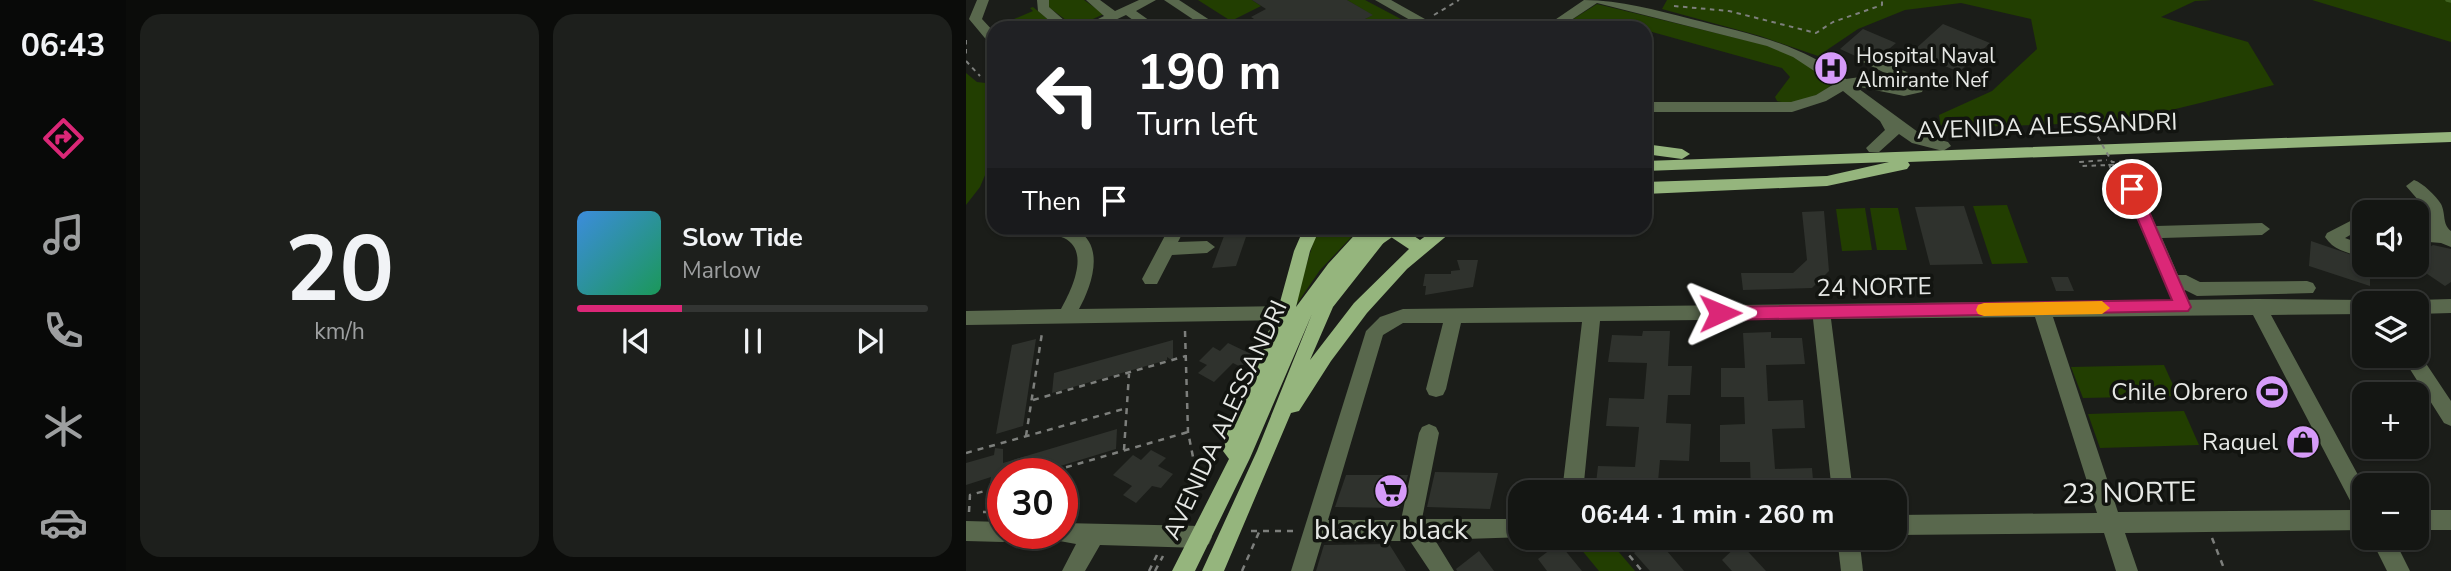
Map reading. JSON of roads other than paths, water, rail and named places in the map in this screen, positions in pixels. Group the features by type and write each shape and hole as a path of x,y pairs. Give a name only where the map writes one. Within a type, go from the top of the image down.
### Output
{"main road":[{"name":"AVENIDA ALESSANDRI","path":"1652,166 2451,126"},
{"name":"AVENIDA ALESSANDRI","path":"1652,155 1874,148 1943,151 2451,136"},
{"path":"1652,150 1682,154"},
{"path":"1652,188 1827,181 1943,151"},
{"path":"1225,487 1243,408 1286,313 1302,251 1309,235"},
{"name":"AVENIDA ALESSANDRI","path":"1183,571 1225,487 1300,316 1334,269 1377,235"},
{"name":"AVENIDA ALESSANDRI","path":"1213,571 1267,452 1311,331 1332,295 1379,235"},
{"path":"1393,235 1420,248"},
{"path":"1267,452 1306,383 1371,296 1420,248 1438,235"}],"street":[{"path":"983,0 975,19 987,32"},
{"path":"1042,0 1043,8 1058,21"},
{"path":"1092,0 1113,16"},
{"path":"1103,21 1150,0"},
{"path":"1170,0 1204,21"},
{"path":"1381,0 1421,21"},
{"path":"1560,21 1593,0"},
{"path":"1600,0 1772,44 1798,54 1843,83 1917,139 1943,151"},
{"path":"1126,10 1142,21"},
{"path":"1542,15 1549,21"},
{"path":"1652,107 1793,107 1821,98 1843,83 1868,82 1904,92 1917,89 1919,85 1914,80 1870,62"},
{"path":"1874,148 1893,131 1886,118"},
{"path":"2414,186 2434,207 2437,227 2449,239"},
{"path":"2132,189 2183,307"},
{"path":"2352,227 2333,237 2340,244 2352,248"},
{"path":"2150,232 2262,229"},
{"path":"1068,315 1086,273 1082,243 1073,235"},
{"path":"1151,279 1173,235"},
{"path":"2429,239 2449,239"},
{"path":"1166,249 1207,247"},
{"path":"2174,282 2186,282 2197,289 2307,288"},
{"path":"2257,306 2352,484"},
{"path":"2429,307 2451,306"},
{"name":"24 NORTE","path":"1313,531 1375,331 1386,322 1403,316 2352,307"},
{"path":"2041,309 2127,571"},
{"path":"1821,312 1842,480"},
{"path":"966,317 1286,313"},
{"path":"1573,480 1592,314"},
{"path":"1437,389 1454,315"},
{"path":"2419,368 2451,417"},
{"path":"1429,433 1413,531 1444,571"},
{"name":"23 NORTE","path":"1907,525 2352,520"},
{"path":"2429,520 2451,520"},
{"path":"967,521 987,527"},
{"path":"1301,571 1313,531 1508,529"},
{"path":"1078,534 1200,537"},
{"path":"1073,571 1094,534"},
{"path":"1850,550 1852,571"},
{"path":"2388,550 2399,571"}],"waterway":[{"path":"2447,0 2451,1"}],"place":[{"name":"Hospital Naval Almirante Nef","path":"1831,68"},
{"name":"Chile Obrero","path":"2272,392"},
{"name":"Raquel","path":"2303,442"},
{"name":"blacky black","path":"1391,491"}]}
